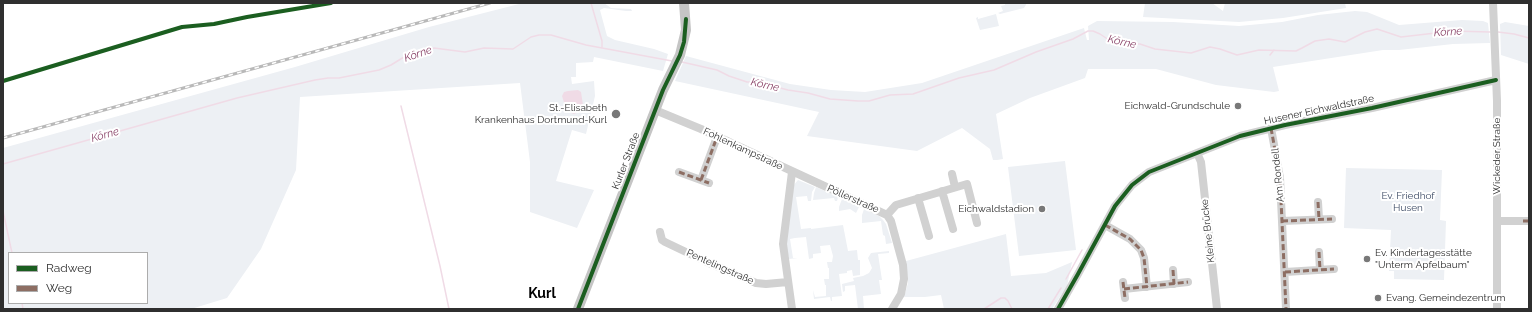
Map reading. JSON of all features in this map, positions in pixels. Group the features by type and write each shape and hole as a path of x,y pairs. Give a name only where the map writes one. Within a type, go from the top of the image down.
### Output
{"main road":[{"name":"Kurler Straße","path":"578,309 655,110 680,55 686,30 684,3"}],"street":[{"name":"Wickeder Straße","path":"1493,3 1496,80 1497,309"},
{"name":"Husener Eichwaldstraße","path":"1058,309 1115,206 1126,192 1149,172 1240,136 1496,80"},
{"name":"Fohlenkampstraße","path":"655,110 792,172 783,234 792,309"},
{"name":"Am Rondell","path":"1271,128 1278,164 1286,309"},
{"path":"679,172 705,182 717,137"},
{"name":"Kleine Brücke","path":"1197,153 1202,168 1217,309"},
{"name":"Pöllerstraße","path":"792,172 879,210 887,215 891,221 903,265 904,279 901,294 892,309"},
{"path":"952,174 955,187"},
{"path":"887,215 896,204 967,184 977,223"},
{"path":"942,191 953,229"},
{"path":"918,198 929,236"},
{"path":"1318,202 1319,219"},
{"path":"1282,221 1332,218"},
{"path":"1497,221 1529,221"},
{"path":"1105,225 1130,239 1141,250 1144,258 1147,287"},
{"name":"Pentelingstraße","path":"660,232 662,240 665,242 708,263 756,283 766,284 788,282"},
{"path":"1319,252 1320,270"},
{"path":"1285,272 1334,269"},
{"path":"1173,270 1174,284"},
{"path":"1125,298 1123,286 1147,287 1188,282"}],"green space":[{"path":"523,3 604,3 611,8 631,9 632,11 604,8 600,10 607,36 615,40 654,49 668,54 663,71 594,57 593,62 576,63 576,77 571,77 572,84 594,81 595,96 586,134 572,130 556,181 594,190 577,228 530,212 530,162 520,83 300,97 296,170 261,249 227,298 191,309 3,309 3,148 295,67 429,27"},
{"path":"1005,3 1027,3 1024,8 1000,14 998,13 1003,11 1001,6 1005,5"},
{"path":"1145,3 1212,3 1223,11 1225,3 1345,3 1346,8 1283,18 1239,22 1143,17"},
{"path":"1355,11 1367,12 1399,25 1462,20 1483,21 1488,23 1490,43 1453,44 1399,50 1383,50 1273,67 1279,91 1274,92 1216,85 1156,69 1088,69 1085,78 1030,98 996,114 1003,159 997,160 993,160 990,149 962,128 917,151 807,136 819,112 675,81 686,56 790,84 831,90 865,92 922,83 1084,28 1087,40 1089,40 1088,26 1097,21 1173,22 1239,26 1282,22 1318,15"},
{"path":"996,14 999,26 980,30 976,18 978,17 978,19"},
{"path":"1505,22 1529,26 1529,64 1501,55 1500,24"},
{"name":"Eichwaldstadion","path":"1065,161 1076,250 1019,256 1008,167"},
{"name":"Ev. Friedhof Husen","path":"1346,168 1442,170 1440,220 1446,221 1444,280 1394,279 1394,271 1389,271 1391,230 1344,228"},
{"path":"798,180 815,187 812,192 811,201 808,201 807,196 796,197 801,229 843,225 848,251 857,250 858,260 860,260 860,275 853,276 852,270 847,271 847,273 839,274 842,296 832,297 832,301 830,297 814,299 813,290 815,297 826,296 826,285 824,279 829,279 829,268 827,262 832,262 833,256 830,245 820,246 821,253 813,254 813,258 809,259 806,237 790,239 793,258 798,258 789,259 785,240 793,186"},
{"path":"816,187 838,197 837,201 835,201 834,198 813,200"},
{"path":"842,199 859,207 856,213 850,209 839,211"},
{"path":"864,209 879,216 883,220 886,224 892,243 886,244 881,221 862,223"},
{"path":"1006,234 1011,276 1046,273 1072,262 1067,286 1052,309 944,309 941,295 904,297 908,283 906,261"},
{"path":"889,251 889,253 878,254 882,280 879,280 881,294 863,296 864,309 858,309 855,285 845,286 845,291 843,292 842,284 854,281 853,278 869,273 872,268 868,258 871,253"}],"shaded area":[{"path":"578,90 581,92 583,105 582,110 574,114 567,112 562,96 564,92"}],"waterway":[{"path":"591,3 602,41 602,47"},
{"name":"Körne","path":"682,62 717,70 747,82 757,82 830,99 869,101 890,95 913,94 959,78 994,70 1036,52 1073,39 1088,31 1093,31 1100,34 1112,42 1140,44 1155,49 1191,53 1210,47 1237,55 1259,50 1296,51 1315,41 1329,39 1345,42 1365,32 1377,29 1401,37 1453,31 1490,32"},
{"name":"Körne","path":"1498,32 1529,38"},
{"name":"Körne","path":"3,164 237,98 315,80 339,78 379,70 404,57 434,48 465,52 484,48 513,49 531,37 551,35 586,45 672,61"},
{"name":"Körne","path":"1270,55 1274,50"},
{"path":"401,106 449,309"},
{"path":"3,211 12,252"},
{"path":"1066,279 1082,250"},
{"path":"1048,309 1061,288"},
{"path":"984,309 1001,298 1005,298 1012,309"},
{"path":"22,304 23,309"}],"railway":[{"path":"3,138 490,3"}],"marked path":[{"path":"1271,128 1280,178 1286,309"},
{"path":"701,180 717,137"},
{"path":"679,172 709,183"},
{"path":"1318,202 1319,219"},
{"path":"1282,221 1332,219"},
{"path":"1523,221 1529,221"},
{"path":"1105,225 1130,239 1141,250 1144,258 1147,287"},
{"path":"1319,252 1320,270"},
{"path":"1285,272 1334,269"},
{"path":"1173,270 1174,284"},
{"path":"1123,282 1125,298"},
{"path":"1124,289 1188,282"}],"cycle path":[{"path":"3,81 182,27 214,24 331,3"},
{"path":"578,309 663,90 680,55 684,42 686,19"},
{"path":"1058,309 1115,206 1132,185 1149,172 1240,136 1496,80"}],"place":[{"name":"Eichwald-Grundschule","path":"1238,106"},
{"name":"St.-Elisabeth Krankenhaus Dortmund-Kurl","path":"616,114"},
{"name":"Eichwaldstadion","path":"1042,209"},
{"name":"Ev. Kindertagesstätte \"Unterm Apfelbaum\"","path":"1367,259"},
{"name":"Evang. Gemeindezentrum","path":"1378,298"}],"district":[{"name":"Kurl","path":"542,294"}]}
